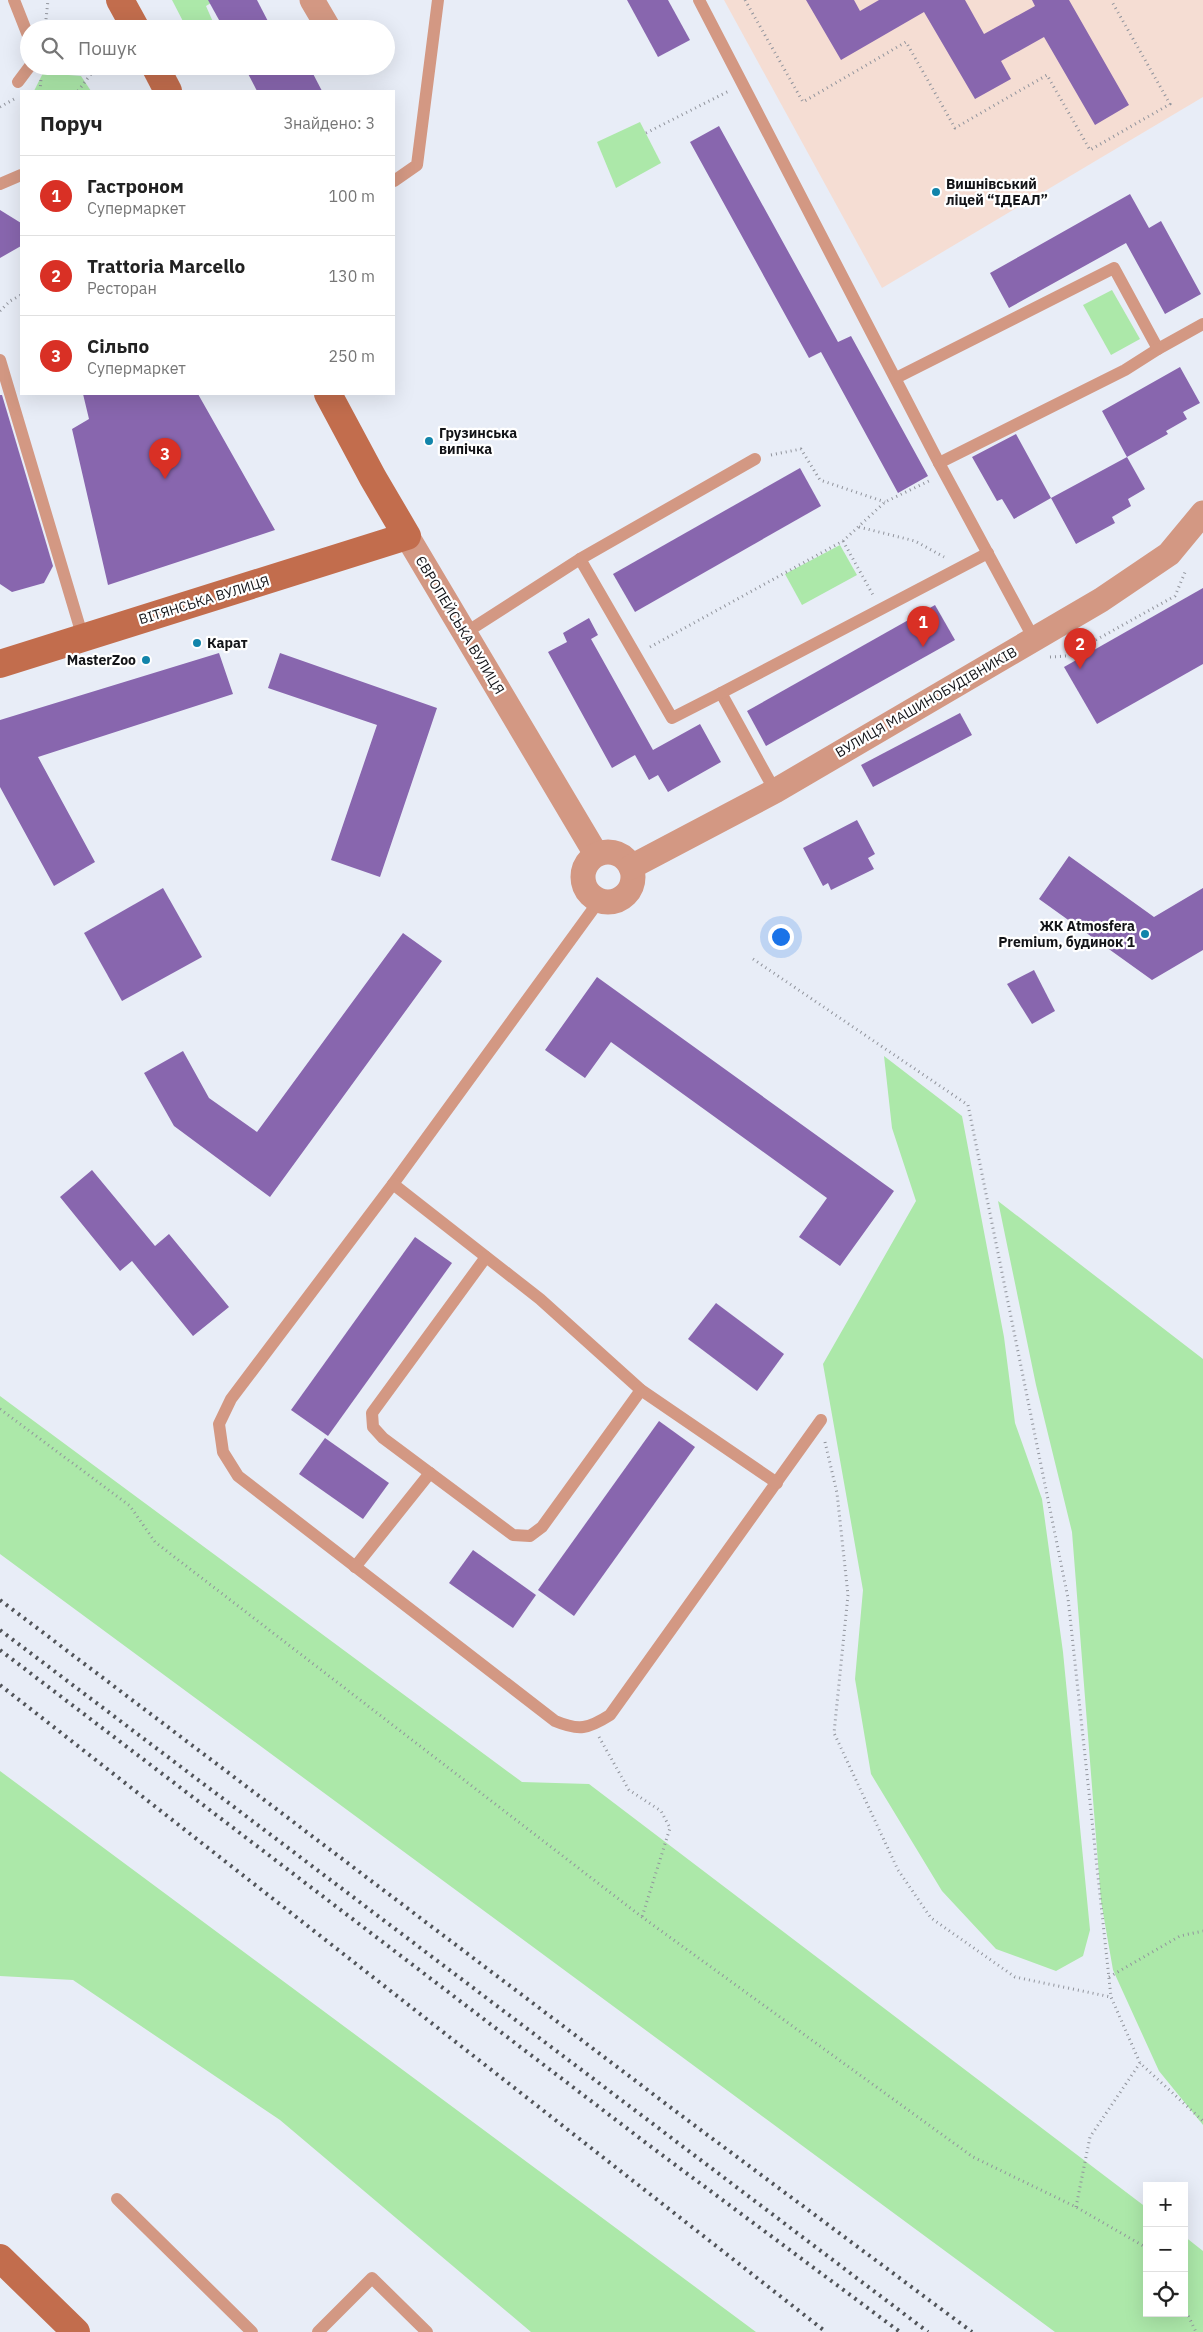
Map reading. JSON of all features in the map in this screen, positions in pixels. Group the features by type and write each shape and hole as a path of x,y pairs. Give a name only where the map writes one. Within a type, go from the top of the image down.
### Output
{"street":[{"path":"120,0 131,20"},
{"path":"312,0 324,20"},
{"path":"160,75 167,90"},
{"name":"ЄВРОПЕЙСЬКА ВУЛИЦЯ","path":"329,395 373,478 596,854"},
{"name":"ВУЛИЦЯ МАШИНОБУДІВНИКІВ","path":"631,867 1037,648 1101,600 1169,554 1203,514"},
{"name":"ВІТЯНСЬКА ВУЛИЦЯ","path":"0,664 408,536"},
{"path":"612,852 627,860 631,867 632,884 623,898 607,903 599,901 592,897 583,883 585,866 596,854 612,852"},
{"path":"0,2258 76,2332"}],"lane":[{"path":"14,0 22,20"},
{"path":"395,180 417,165 438,0"},
{"path":"699,0 1037,648"},
{"path":"18,82 23,75"},
{"path":"0,184 20,175"},
{"path":"896,378 1114,268 1158,349"},
{"path":"942,468 1125,370 1203,324"},
{"path":"0,360 83,638"},
{"path":"465,633 580,559 755,459"},
{"path":"580,559 672,718 988,553"},
{"path":"721,693 775,791"},
{"path":"599,901 393,1184 231,1399 219,1424 223,1452 238,1476 555,1721 572,1728 593,1726 610,1715 821,1420"},
{"path":"393,1184 540,1299 641,1390 777,1484"},
{"path":"486,1257 372,1413 373,1427 383,1438 513,1535 530,1536 542,1527 641,1390"},
{"path":"355,1567 430,1473"},
{"path":"117,2199 252,2332"},
{"path":"318,2332 372,2278 427,2332"}],"path":[{"path":"46,20 48,0"},
{"path":"745,0 803,102 906,42 955,128 1048,75 1090,150 1170,104 1111,0"},
{"path":"79,90 90,75"},
{"path":"646,134 743,83"},
{"path":"0,107 20,96"},
{"path":"0,311 10,300 20,295"},
{"path":"755,459 801,449 820,480 886,502"},
{"path":"636,655 843,541 886,502 942,468"},
{"path":"858,526 915,541 961,567"},
{"path":"843,541 880,609"},
{"path":"1037,648 1067,656 1175,596 1187,569"},
{"path":"753,959 968,1105 1068,1598 1111,1997 1140,2063 1203,2121"},
{"path":"0,1409 130,1506 155,1542 642,1917 973,2156 1076,2206 1143,2246"},
{"path":"821,1420 837,1493 848,1595 834,1733 898,1870 931,1918 1015,1977 1111,1997"},
{"path":"593,1726 629,1790 661,1810 670,1828 642,1917"},
{"path":"1109,1978 1180,1936 1203,1932"},
{"path":"1076,2206 1090,2137 1140,2063"},
{"path":"1188,2315 1196,2332"}],"shaded area":[{"name":"Вишнівський ліцей “ІДЕАЛ”","path":"724,0 1203,0 1203,97 882,288"}],"green space":[{"path":"172,0 216,0 206,6 212,20 182,20"},
{"path":"42,75 68,75 81,76 90,90 34,90"},
{"path":"640,122 661,163 616,188 597,142"},
{"path":"1112,290 1140,339 1111,355 1083,305"},
{"path":"840,545 857,575 802,605 785,574"},
{"path":"884,1056 962,1116 1004,1337 1015,1423 1042,1499 1063,1652 1090,1930 1083,1956 1056,1971 996,1949 942,1891 871,1774 855,1679 863,1590 823,1364 916,1201 892,1128"},
{"path":"998,1201 1203,1359 1203,2125 1159,2071 1113,1970 1101,1901 1072,1532 1036,1385"},
{"path":"0,1396 522,1782 589,1784 1143,2205 1143,2317 1188,2317 1188,2239 1203,2251 1203,2332 1055,2332 0,1554"},
{"path":"0,1771 756,2332 531,2332 280,2120 73,1980 0,1976"}],"building":[{"path":"208,0 257,0 267,20 219,20"},
{"path":"627,0 668,0 690,40 658,57"},
{"path":"806,0 854,0 860,11 879,0 965,0 984,34 1035,6 1032,0 1069,0 1129,105 1095,125 1044,37 1001,61 1011,79 975,99 924,12 841,60"},
{"path":"249,75 314,75 321,90 256,90"},
{"path":"719,126 838,342 851,336 928,476 898,493 821,352 809,358 690,142"},
{"path":"1130,194 1149,228 1161,221 1201,294 1165,314 1126,243 1009,308 990,273"},
{"path":"0,210 20,222 20,247 0,258"},
{"path":"1180,367 1200,403 1183,412 1187,419 1166,431 1168,434 1127,457 1102,411"},
{"path":"0,395 2,395 53,566 44,583 12,592 0,584"},
{"path":"83,395 199,395 275,530 108,585 72,429 89,419"},
{"path":"1016,434 1051,498 1014,519 1002,499 997,501 972,457"},
{"path":"1127,457 1145,489 1128,499 1131,506 1112,517 1115,523 1076,544 1051,498"},
{"path":"800,468 821,506 635,612 613,574"},
{"path":"1203,588 1203,664 1097,724 1064,667"},
{"path":"935,605 955,640 766,746 747,711"},
{"path":"589,618 598,635 591,639 653,750 700,724 721,762 668,792 658,775 649,780 635,755 612,768 548,652 567,642 563,633"},
{"path":"219,653 233,694 38,757 95,862 54,886 0,787 0,720"},
{"path":"280,653 437,708 380,877 331,860 377,725 268,688"},
{"path":"960,713 972,735 873,787 861,765"},
{"path":"857,820 875,854 868,858 874,869 831,890 828,883 823,886 803,848"},
{"name":"ЖК Atmosfera Premium, будинок 1","path":"1069,856 1154,917 1203,888 1203,950 1152,980 1039,899"},
{"path":"163,888 202,957 122,1001 84,933"},
{"path":"403,933 442,961 270,1197 174,1126 144,1073 183,1051 209,1098 257,1132"},
{"path":"1034,970 1055,1011 1032,1024 1007,984"},
{"path":"597,977 894,1191 840,1266 799,1237 827,1198 611,1042 585,1078 545,1050"},
{"path":"92,1170 155,1246 169,1234 229,1307 193,1336 132,1261 120,1271 60,1197"},
{"path":"415,1237 452,1263 328,1436 291,1410"},
{"path":"716,1303 784,1354 757,1391 688,1339"},
{"path":"659,1421 695,1447 574,1616 538,1590"},
{"path":"325,1438 389,1483 363,1519 299,1474"},
{"path":"473,1550 536,1595 513,1628 449,1583"}],"railway":[{"path":"0,1600 682,2116 972,2332"},
{"path":"0,1630 928,2332"},
{"path":"0,1650 654,2149 900,2332"},
{"path":"0,1685 826,2332"}],"place":[{"name":"Вишнівський ліцей “ІДЕАЛ”","path":"936,192"},
{"name":"Грузинська випічка","path":"429,441"},
{"name":"Сільпо","path":"165,479"},
{"name":"Карат","path":"197,643"},
{"name":"Гастроном","path":"923,647"},
{"name":"MasterZoo","path":"146,660"},
{"name":"Trattoria Marcello","path":"1080,669"},
{"name":"ЖК Atmosfera Premium, будинок 1","path":"1145,934"}]}
